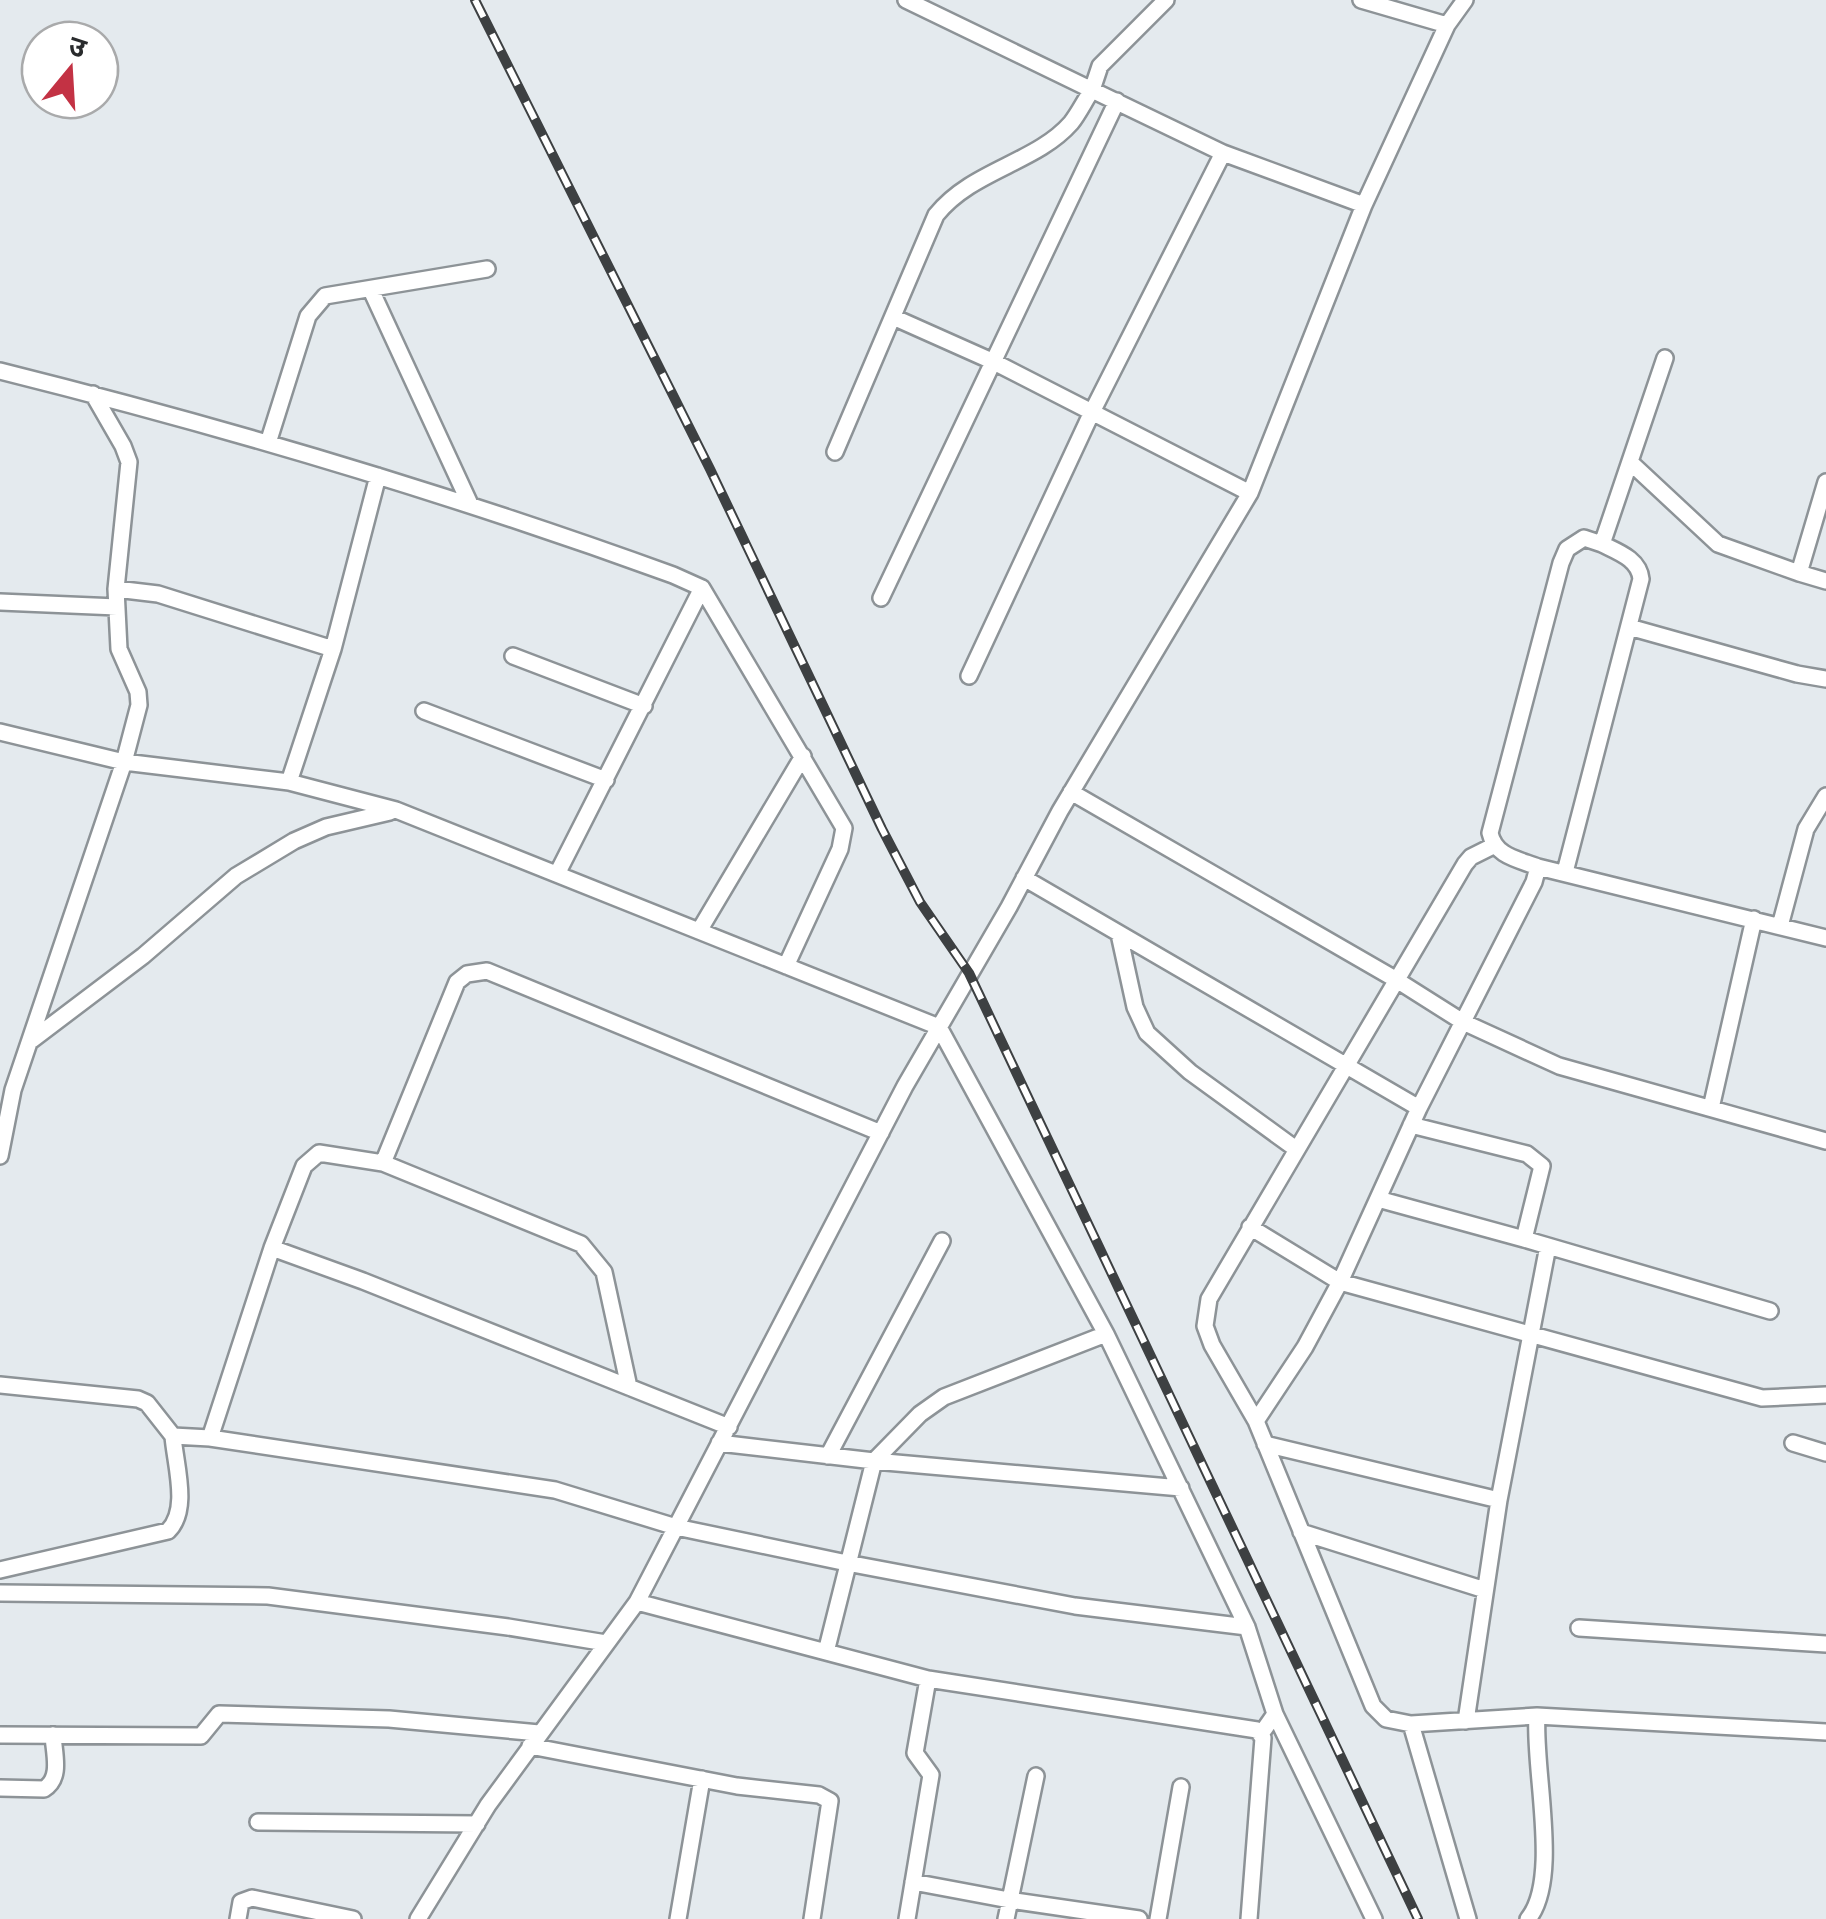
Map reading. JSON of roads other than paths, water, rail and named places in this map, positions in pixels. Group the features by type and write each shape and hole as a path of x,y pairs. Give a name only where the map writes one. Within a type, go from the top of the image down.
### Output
{"street":[{"path":"906,0 1223,152 1364,204"},
{"path":"835,452 936,216 948,200 1070,124 1092,90 1100,66 1166,0"},
{"path":"1361,0 1448,25"},
{"path":"418,1919 535,1740 638,1602 938,1027 1250,493 1364,204 1448,25 1465,0"},
{"path":"882,598 1117,101"},
{"path":"969,676 1092,412 1223,152"},
{"path":"268,443 313,306 325,296 487,270"},
{"path":"371,290 469,502"},
{"path":"893,316 994,362 1250,493"},
{"path":"1602,544 1665,358"},
{"path":"0,371 469,502 702,588 844,828 840,849 786,966"},
{"path":"0,1156 13,1090 140,706 120,648 116,589 128,462 93,394"},
{"path":"1630,462 1718,544 1826,580"},
{"path":"289,782 332,649 378,476"},
{"path":"1799,573 1826,482"},
{"path":"1493,846 1490,833 1561,562 1567,549 1584,538 1632,560 1640,571 1565,872"},
{"path":"557,874 702,588"},
{"path":"116,589 158,594 332,649"},
{"path":"0,602 117,606"},
{"path":"1629,626 1826,679"},
{"path":"514,656 644,706"},
{"path":"424,711 606,780"},
{"path":"0,732 124,762 289,782 396,810 938,1027 1106,1334 1246,1627 1275,1714 1374,1919"},
{"path":"699,931 803,756"},
{"path":"1072,792 1395,978 1463,1022 1559,1066 1826,1141"},
{"path":"1780,926 1806,829 1826,796"},
{"path":"32,1040 143,956 236,876 294,840 326,827 396,810"},
{"path":"1493,846 1538,867 1826,938"},
{"path":"1493,846 1471,857 1466,864 1395,978 1209,1299 1206,1326 1212,1345 1256,1421 1374,1706 1386,1720 1411,1724 1537,1716 1826,1732"},
{"path":"1256,1421 1305,1347 1340,1282 1419,1108 1534,882 1538,867"},
{"path":"1024,878 1419,1108"},
{"path":"1711,1108 1754,920"},
{"path":"1119,934 1135,1007 1147,1033 1190,1072 1296,1149"},
{"path":"383,1163 457,982 466,974 487,971 881,1133"},
{"path":"1411,1125 1538,1160 1542,1166 1524,1238"},
{"path":"210,1438 272,1248 304,1166 318,1153 383,1163 581,1244 604,1272 629,1387"},
{"path":"1378,1199 1770,1310"},
{"path":"1250,1228 1340,1282 1762,1398 1826,1395"},
{"path":"828,1456 942,1241"},
{"path":"1466,1721 1500,1500 1548,1246"},
{"path":"272,1248 363,1280 728,1427"},
{"path":"826,1652 874,1462 920,1414 944,1397 1106,1334"},
{"path":"0,1385 138,1399 147,1404 173,1436 180,1508 177,1522 168,1530 0,1570"},
{"path":"173,1436 210,1438 556,1490 676,1528 846,1563 1075,1606 1246,1627"},
{"path":"719,1443 874,1462 1181,1488"},
{"path":"1793,1443 1826,1452"},
{"path":"1265,1444 1500,1500"},
{"path":"1302,1532 1485,1590"},
{"path":"0,1593 268,1596 508,1626 606,1643"},
{"path":"638,1602 928,1679 1250,1728 1263,1738 1249,1919"},
{"path":"1579,1628 1826,1644"},
{"path":"907,1919 931,1776 915,1754 928,1679"},
{"path":"0,1735 202,1736 219,1714 390,1720 535,1740 702,1779 819,1794 830,1801 812,1919"},
{"path":"1260,1734 1275,1714"},
{"path":"1528,1919 1538,1906 1545,1859 1537,1716"},
{"path":"1411,1724 1468,1919"},
{"path":"0,1788 50,1786 56,1777 53,1735"},
{"path":"1006,1919 1036,1776"},
{"path":"678,1919 702,1779"},
{"path":"1158,1919 1181,1787"},
{"path":"258,1822 477,1824"},
{"path":"913,1882 1139,1919"},
{"path":"238,1919 241,1902 252,1898 353,1919"}],"railway":[{"path":"475,0 710,469 882,829 920,902 969,973 1418,1919"}]}
